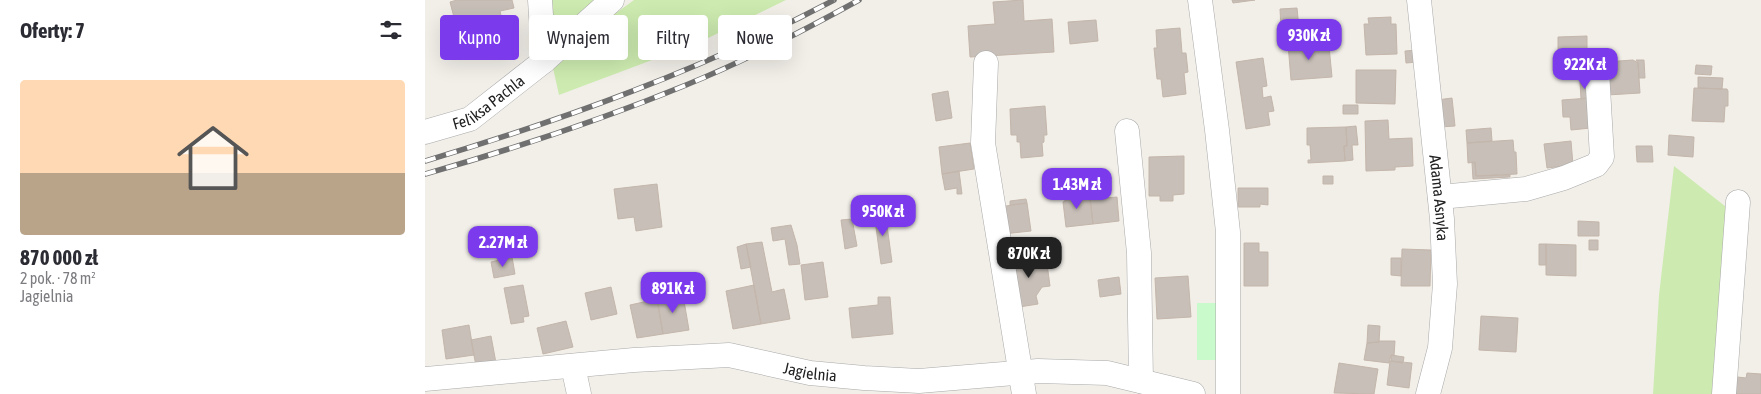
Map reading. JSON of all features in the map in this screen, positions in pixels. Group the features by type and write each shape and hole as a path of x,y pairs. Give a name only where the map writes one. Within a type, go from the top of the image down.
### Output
{"street":[{"path":"540,0 544,61"},
{"name":"Feliksa Pachla","path":"425,132 470,119 544,61 612,0"},
{"path":"1200,0 1228,232 1228,394"},
{"name":"Adama Asnyka","path":"1419,0 1440,196 1445,284 1440,348 1429,394"},
{"path":"986,63 983,143 1022,383"},
{"path":"1440,196 1527,189 1595,166 1602,157 1597,71"},
{"path":"1127,131 1139,253 1141,381"},
{"path":"1724,394 1738,202"},
{"name":"Jagielnia","path":"425,379 634,360 729,355 810,373 919,381 1022,383 1038,371 1107,373 1193,394"},
{"path":"573,366 579,394"}],"green space":[{"path":"550,0 601,0 581,15 552,15"},
{"path":"634,0 786,0 755,15 718,15 718,33 708,38 708,15 638,15 638,60 652,60 559,95 553,68 561,60 628,60 628,15 613,15"},
{"path":"1674,166 1730,210 1714,394 1653,394 1659,295"},
{"path":"1197,303 1223,303 1223,360 1197,360"}],"building":[{"path":"457,0 512,0 514,8 500,11 501,15 453,15 450,2"},
{"path":"1023,0 1024,21 1052,19 1054,52 970,57 968,26 995,24 993,2"},
{"path":"1232,0 1255,0 1233,3"},
{"path":"1297,8 1299,28 1281,29 1280,9"},
{"path":"1391,17 1391,24 1396,24 1397,54 1366,55 1364,24 1369,24 1368,18"},
{"path":"1096,20 1098,41 1070,44 1068,22"},
{"path":"1180,28 1182,53 1186,53 1188,72 1184,73 1186,94 1163,97 1161,79 1157,79 1154,48 1157,48 1156,30"},
{"path":"1587,36 1587,60 1570,61 1570,54 1558,55 1558,37"},
{"path":"1317,43 1318,47 1329,46 1332,77 1291,80 1288,44"},
{"path":"1417,50 1418,62 1406,63 1405,51"},
{"path":"1263,58 1267,86 1262,87 1263,98 1271,96 1274,111 1268,112 1270,125 1246,129 1236,62"},
{"path":"1633,60 1638,63 1640,93 1607,95 1605,62"},
{"path":"1636,60 1644,60 1645,78 1639,78"},
{"path":"1696,65 1712,66 1711,75 1695,74"},
{"path":"1356,70 1396,70 1395,104 1356,103"},
{"path":"1698,77 1723,78 1722,89 1698,88"},
{"path":"1580,82 1589,82 1590,98 1581,99"},
{"path":"1694,88 1727,89 1728,106 1725,106 1724,122 1692,121"},
{"path":"948,91 952,118 936,121 932,94"},
{"path":"1452,98 1455,126 1440,127 1437,100"},
{"path":"1590,98 1591,128 1571,130 1570,117 1563,117 1562,100"},
{"path":"1343,105 1358,105 1358,114 1343,114"},
{"path":"1045,106 1047,135 1044,135 1044,142 1042,143 1043,156 1021,158 1020,142 1017,142 1017,135 1011,135 1010,109"},
{"path":"1388,120 1389,139 1412,138 1413,166 1395,167 1395,170 1366,171 1365,121"},
{"path":"1356,126 1358,145 1352,145 1353,160 1345,161 1344,146 1347,146 1346,127"},
{"path":"1346,127 1347,146 1344,146 1345,161 1308,163 1308,160 1311,160 1310,145 1307,145 1307,128"},
{"path":"1491,128 1492,141 1467,143 1466,130"},
{"path":"1669,135 1694,137 1693,157 1668,155"},
{"path":"1513,140 1514,152 1516,152 1517,174 1476,176 1475,162 1468,163 1467,143"},
{"path":"1571,141 1573,165 1547,168 1544,144"},
{"path":"970,143 974,169 942,174 939,147"},
{"path":"1636,146 1652,146 1653,162 1637,162"},
{"path":"1184,156 1184,194 1173,195 1173,201 1160,201 1160,196 1149,196 1149,157"},
{"path":"1475,162 1476,176 1510,175 1510,177 1473,179 1472,163"},
{"path":"959,171 962,194 957,194 957,188 945,190 942,174"},
{"path":"1323,176 1333,176 1333,184 1323,184"},
{"path":"657,184 662,227 636,231 634,217 618,219 614,189"},
{"path":"1238,188 1268,188 1268,205 1260,204 1260,207 1238,207"},
{"path":"1080,191 1081,198 1090,197 1093,224 1066,227 1063,202 1065,201 1064,193"},
{"path":"1096,192 1104,192 1105,198 1117,197 1119,221 1093,224 1090,199 1097,199"},
{"path":"1026,199 1027,203 1010,205 1010,201"},
{"path":"1027,203 1031,231 1003,234 999,207"},
{"path":"885,211 892,262 881,264 874,213"},
{"path":"852,219 857,246 845,249 841,220"},
{"path":"1578,221 1599,222 1599,236 1578,236"},
{"path":"791,225 800,264 789,265 785,239 773,241 771,228"},
{"path":"1589,240 1598,240 1598,250 1589,250"},
{"path":"762,242 772,292 784,289 790,319 761,324 746,244"},
{"path":"1244,243 1259,243 1259,252 1268,252 1268,286 1244,286"},
{"path":"746,244 751,267 741,269 737,247"},
{"path":"1539,244 1546,244 1546,265 1539,265"},
{"path":"1546,244 1576,245 1576,276 1546,275"},
{"path":"1045,249 1050,286 1042,287 1036,296 1038,304 1013,308 1008,267 1025,265 1023,252"},
{"path":"1402,249 1431,250 1430,286 1401,286"},
{"path":"512,257 515,274 494,278 491,262"},
{"path":"1391,258 1401,258 1401,276 1391,275"},
{"path":"823,262 828,297 805,300 801,265"},
{"path":"1188,276 1191,317 1157,319 1155,278"},
{"path":"1119,277 1121,294 1100,297 1098,280"},
{"path":"523,285 529,316 523,317 524,322 511,324 504,288"},
{"path":"754,285 761,324 733,329 726,291"},
{"path":"611,287 617,314 591,320 585,293"},
{"path":"683,295 689,330 663,334 657,299"},
{"path":"878,297 890,297 893,334 852,338 849,308 878,305"},
{"path":"657,299 663,334 637,338 630,305"},
{"path":"1481,316 1518,318 1516,352 1479,350"},
{"path":"566,321 573,347 543,354 537,328"},
{"path":"469,325 474,355 446,359 442,330"},
{"path":"1368,325 1380,326 1379,342 1367,343"},
{"path":"491,336 496,363 476,366 471,340"},
{"path":"1395,341 1394,356 1391,355 1389,363 1364,360 1367,343"},
{"path":"1391,355 1404,357 1403,363 1391,361"},
{"path":"1390,361 1412,363 1409,388 1387,385"},
{"path":"1339,363 1378,369 1374,394 1334,393"},
{"path":"1747,373 1761,374 1761,394 1728,394 1729,376 1746,378"}],"railway":[{"path":"425,161 530,128 634,91 735,48 834,0"},
{"path":"425,174 557,133 654,98 752,56 859,0"}]}
